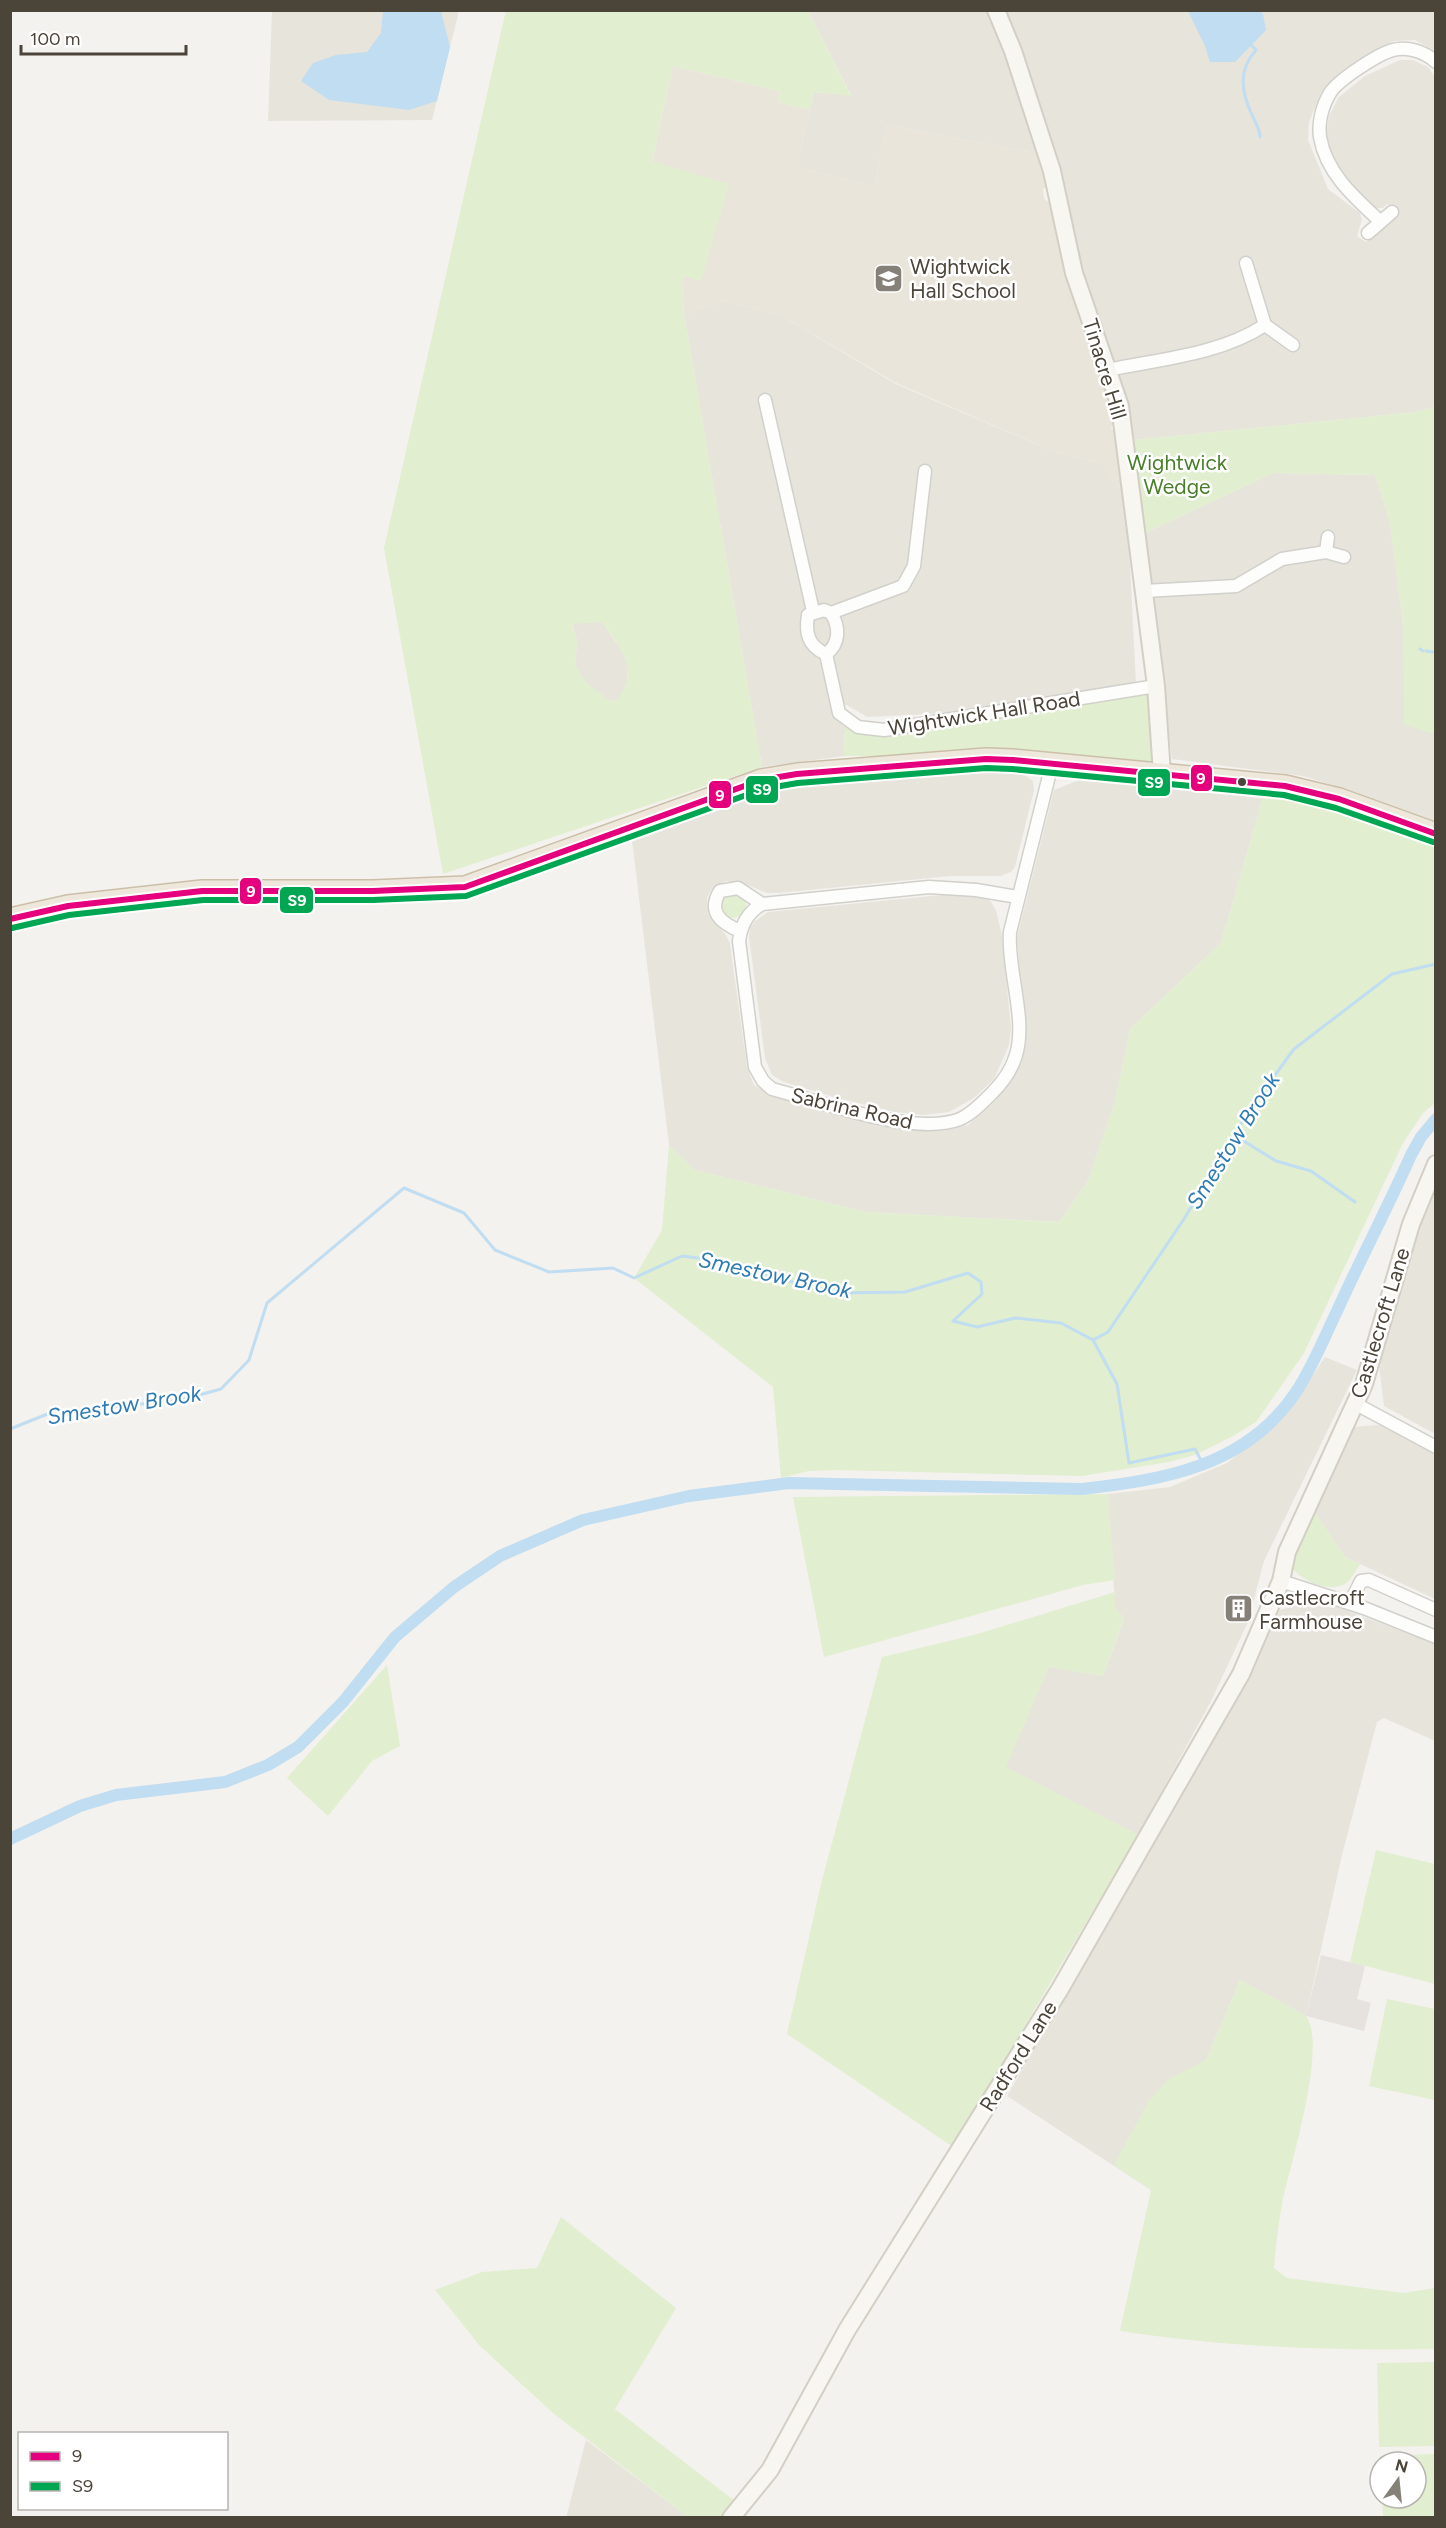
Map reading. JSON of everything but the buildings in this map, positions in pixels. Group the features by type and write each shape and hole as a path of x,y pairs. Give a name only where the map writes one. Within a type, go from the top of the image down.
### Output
{"highway":[{"path":"10,919 68,906 202,891 373,891 465,887 761,780 797,774 986,759 1275,785 1310,791 1436,834"}],"street":[{"name":"Tinacre Hill","path":"996,10 1013,51 1052,171 1074,273 1120,406 1156,686 1162,774"},
{"path":"1380,221 1350,194 1328,162 1320,138 1322,113 1331,91 1361,68 1393,50 1426,53 1436,62"},
{"path":"1368,233 1392,212"},
{"path":"1246,263 1264,325 1293,345"},
{"path":"1108,370 1223,346 1246,337 1264,325"},
{"path":"765,400 813,611"},
{"path":"831,613 903,586 909,580 914,566 925,471"},
{"path":"1326,552 1328,537"},
{"path":"1144,591 1236,586 1282,559 1326,552 1344,557"},
{"path":"824,610 831,613 838,628 837,639 832,650 826,654 811,645 807,633 808,615 813,611 824,610"},
{"name":"Wightwick Hall Road","path":"826,654 839,713 858,727 884,730 1156,686"},
{"name":"Sabrina Road","path":"740,931 738,941 755,1067 763,1082 772,1089 908,1124 932,1125 960,1119 981,1104 997,1088 1017,1054 1019,1029 1009,943 1018,897 1052,764"},
{"path":"762,904 738,888 720,891 714,903 715,912 725,925 740,931 752,911 762,904 929,887 1018,897"},
{"name":"Castlecroft Lane","path":"1281,1581 1287,1552 1356,1404 1371,1365 1411,1224 1436,1164"},
{"path":"1356,1404 1436,1447"},
{"path":"1350,1603 1361,1581 1370,1580 1436,1610"},
{"path":"1281,1581 1350,1603 1436,1637"},
{"name":"Radford Lane","path":"731,2517 770,2470 847,2331 1060,1989 1241,1674 1281,1581"}],"shaded area":[{"path":"272,11 459,11 432,120 268,121"},
{"path":"808,11 988,11 1002,32 1039,154 887,125 874,186 797,167 814,92 851,95"},
{"path":"1004,11 1435,11 1435,51 1415,40 1394,41 1355,62 1335,77 1321,93 1309,122 1308,140 1328,189 1360,213 1362,220 1357,236 1366,242 1399,212 1387,204 1383,208 1374,208 1359,193 1331,156 1326,135 1329,116 1339,97 1365,76 1400,60 1413,60 1428,67 1435,77 1435,407 1416,412 1133,440 1080,259 1051,138"},
{"name":"Wightwick Hall School","path":"673,66 779,91 777,102 810,110 797,167 874,186 887,125 1039,154 1048,185 1043,189 1044,199 1052,204 1117,411 1111,429 1120,431 1126,485 1118,488 1105,472 1103,464 1055,452 896,383 780,315 724,301 684,314 682,279 685,276 701,281 652,162"},
{"path":"724,301 780,315 896,384 1055,452 1103,464 1126,485 1136,684 951,713 867,717 847,705 831,715 845,727 844,756 762,767 684,314"},
{"path":"1273,473 1375,475 1390,523 1403,625 1435,653 1435,822 1355,792 1303,776 1172,759 1145,533"},
{"path":"602,622 628,660 627,687 616,701 608,700 585,682 575,665 577,641 572,623"},
{"path":"1019,771 1033,781 1034,790 1015,867 1011,872 1001,876 950,876 779,893 767,893 745,884 726,881 712,889 707,898 708,914 726,935 730,944 747,1067 754,1085 770,1094 901,1129 943,1131 968,1125 991,1105 1010,1083 1025,1047 1017,937 1054,790 1092,775 1264,794 1221,943 1130,1029 1115,1102 1088,1181 1059,1222 866,1212 694,1170 669,1145 632,840 759,788"},
{"path":"952,894 988,898 996,910 1002,936 1011,1028 1009,1045 994,1079 974,1098 949,1112 924,1115 895,1112 834,1097 784,1082 772,1075 765,1058 749,937 750,928 755,921 768,912"},
{"path":"1435,1174 1435,1434 1384,1406 1379,1366 1395,1291"},
{"path":"1325,1357 1357,1370 1264,1561 1248,1622 1210,1703 1138,1835 1005,1768 1049,1666 1103,1676 1124,1619 1115,1607 1108,1494 1170,1487 1227,1463 1268,1430 1298,1398"},
{"path":"1380,1425 1435,1452 1435,1599 1345,1557 1313,1510 1351,1427"},
{"path":"1316,1599 1435,1644 1435,1741 1384,1718 1377,1722 1342,1855 1306,2016 1240,1980 1151,2190 1007,2096 1227,1712 1280,1610"},
{"path":"1321,1955 1365,1966 1357,1999 1371,2003 1364,2031 1306,2016"},
{"path":"586,2440 688,2517 566,2518"}],"green space":[{"path":"506,10 808,11 851,96 814,92 810,110 777,102 779,91 673,66 652,161 729,184 701,281 685,276 682,280 684,314 762,767 443,874 384,548","holes":["602,622 621,651 628,670 623,690 616,701 608,700 586,682 575,665 577,641 572,624"]},
{"name":"Wightwick Wedge","path":"1435,407 1435,734 1404,725 1403,625 1390,523 1375,475 1273,473 1145,533 1133,440 1416,412"},
{"path":"1152,694 1157,760 1150,764 946,756 844,756 845,727 888,735"},
{"path":"1264,794 1293,796 1435,841 1435,1103 1423,1113 1403,1143 1304,1353 1256,1422 1195,1455 1169,1462 1082,1476 836,1470 809,1471 781,1478 773,1387 634,1278 662,1230 669,1145 694,1170 866,1212 1059,1222 1088,1181 1115,1102 1130,1029 1221,943"},
{"path":"733,892 742,896 746,905 742,914 733,918 724,914 720,905 724,896"},
{"path":"1108,1494 1115,1580 1083,1585 824,1657 793,1497"},
{"path":"1313,1510 1345,1557 1360,1564 1345,1584 1331,1587 1316,1584 1302,1577 1291,1567 1296,1544"},
{"path":"1115,1592 1115,1607 1124,1618 1103,1676 1049,1667 1006,1767 1138,1835 953,2147 787,2034 822,1880 882,1657 974,1635"},
{"path":"387,1665 400,1746 372,1761 328,1816 287,1778"},
{"path":"1376,1850 1435,1864 1435,1984 1350,1962"},
{"path":"1240,1980 1306,2016 1312,2031 1313,2052 1310,2078 1282,2204 1274,2268 1287,2278 1403,2293 1435,2288 1435,2349 1277,2347 1198,2341 1120,2331 1151,2190 1114,2165 1148,2102 1170,2078 1206,2060"},
{"path":"1387,1999 1435,2009 1435,2100 1369,2086"},
{"path":"561,2217 676,2308 615,2409 735,2501 720,2517 688,2517 553,2413 480,2346 435,2290 482,2272 537,2268"},
{"path":"1435,2362 1435,2446 1379,2447 1377,2363"},
{"path":"1428,2454 1435,2454 1435,2517 1383,2517 1383,2510 1428,2510"}],"water":[{"path":"383,11 408,11 410,13 412,11 441,11 450,47 437,101 409,110 329,100 301,81 313,63 336,55 367,52 381,33"},
{"path":"1188,11 1260,11 1263,14 1266,30 1235,62 1210,62"}],"waterway":[{"path":"1251,45 1256,50 1246,65 1243,81 1245,98 1260,137"},
{"path":"1426,651 1433,652"},
{"name":"Smestow Brook","path":"10,1429 50,1413 181,1400 221,1389 249,1360 267,1303 404,1188 464,1213 495,1250 549,1272 613,1268 634,1278 682,1256 714,1260 707,1261 837,1293 905,1292 968,1273 981,1282 982,1294 953,1321 977,1327 1015,1318 1061,1323 1093,1340 1108,1332 1184,1219 1248,1112 1294,1049 1392,974 1436,964"},
{"path":"10,1839 80,1806 116,1795 225,1782 268,1765 298,1747 343,1702 395,1637 454,1587 500,1556 583,1520 689,1496 789,1483 1082,1489 1173,1474 1228,1453 1253,1437 1276,1417 1296,1392 1318,1352 1411,1155 1421,1137 1436,1119"},
{"path":"1234,1135 1276,1161 1311,1171 1355,1202"},
{"path":"1093,1340 1117,1384 1129,1463 1195,1449 1204,1466"}],"transit line":[{"name":"9","path":"10,919 68,906 202,891 373,891 465,887 761,780 797,774 986,759 1285,786 1339,799 1436,834"},
{"name":"S9","path":"12,928 69,915 203,900 373,900 466,896 763,789 798,783 986,768 1284,795 1336,808 1433,842"}],"place":[{"name":"Wightwick Hall School","path":"889,278"},
{"name":"Castlecroft Farmhouse","path":"1238,1609"}]}
